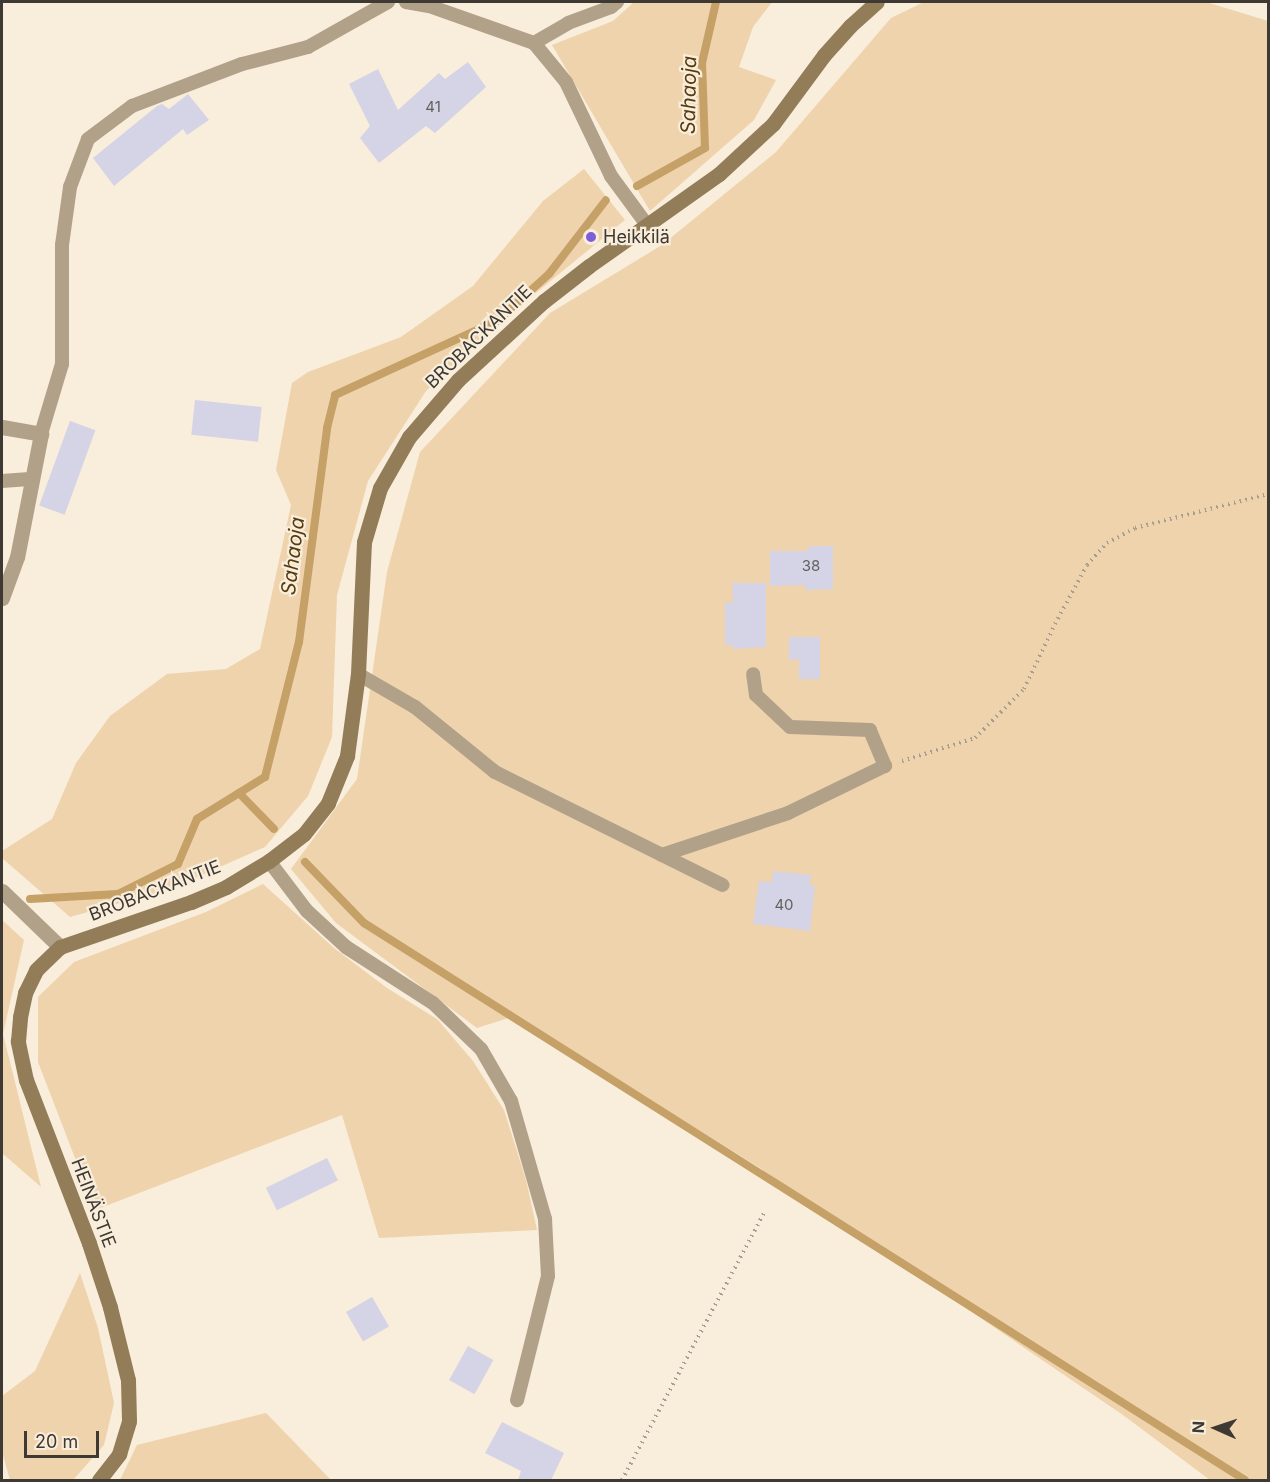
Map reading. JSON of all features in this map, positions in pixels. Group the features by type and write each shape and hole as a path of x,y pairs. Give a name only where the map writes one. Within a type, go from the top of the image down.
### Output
{"street":[{"name":"BROBACKANTIE","path":"60,947 191,902 226,887 269,861 304,834 328,803 347,756 358,674 364,542 380,488 410,437 458,380 544,301 719,174 773,124 824,55 850,26 877,2"},
{"path":"2,427 41,434 17,557 2,598"},
{"path":"2,891 60,947"},
{"name":"HEINÄSTIE","path":"60,947 36,970 25,993 18,1041 26,1080 89,1243 110,1307 128,1380 129,1421 119,1454 99,1480"}],"lane":[{"path":"41,434 62,364 62,245 70,187 88,139 132,106 242,64 308,47 388,2"},
{"path":"406,2 429,6 534,43 566,82 612,176 647,225"},
{"path":"534,43 568,23 611,7 617,2"},
{"path":"2,481 33,479"},
{"path":"358,674 415,707 495,772 723,885"},
{"path":"662,855 788,813 885,766 870,730 790,727 756,695 753,674"},
{"path":"269,861 307,911 346,947 433,1003 481,1049 511,1101 545,1219 548,1276 517,1400"}],"path":[{"path":"885,766 975,738 1024,689 1055,624 1087,565 1107,543 1135,528 1269,494"},
{"path":"622,1480 764,1214"}],"shaded area":[{"path":"634,2 772,2 753,27 739,67 776,80 754,120 650,211 552,45 613,21"},
{"path":"924,2 1206,2 1268,21 1268,1480 1210,1480 1123,1415 760,1168 515,1016 477,1028 336,923 291,869 357,779 387,572 420,452 550,313 662,245 776,152 891,18"},
{"path":"584,169 625,220 477,341 426,391 368,481 337,595 332,737 308,796 265,847 170,889 70,917 2,858 2,851 52,819 76,763 110,716 167,674 226,669 260,649 291,505 276,470 292,383 308,372 401,337 473,286 543,201"},
{"path":"263,884 334,948 387,988 437,1019 473,1061 504,1110 526,1180 537,1230 379,1238 342,1115 95,1210 38,1062 38,997 74,962 206,912"},
{"path":"2,920 24,940 3,1034 41,1187 2,1153"},
{"path":"80,1273 98,1328 114,1403 104,1445 73,1480 10,1480 2,1452 2,1396 35,1371"},
{"path":"266,1413 331,1480 120,1480 137,1445"}],"building":[{"path":"468,62 486,87 435,133 426,126 379,163 360,138 370,126 349,84 378,69 398,110 439,73 445,79"},
{"path":"188,94 209,120 187,135 183,129 114,186 93,158 157,106 162,104 169,109"},
{"path":"195,400 262,407 258,442 191,435"},
{"path":"70,421 95,430 65,515 39,506"},
{"path":"809,546 833,546 833,589 805,590 805,585 770,586 770,551 808,551"},
{"path":"732,583 766,583 766,647 733,649 733,645 725,645 725,603 733,602"},
{"path":"789,637 820,637 820,679 799,679 799,659 789,660"},
{"path":"773,871 811,875 810,886 815,886 810,931 753,924 759,881 772,882"},
{"path":"327,1158 338,1180 277,1210 266,1188"},
{"path":"372,1297 389,1326 363,1341 346,1312"},
{"path":"468,1346 493,1360 474,1394 449,1380"},
{"path":"502,1422 564,1453 551,1480 518,1480 521,1471 485,1453"}],"waterway":[{"name":"Sahaoja","path":"637,186 705,148 702,63 716,2"},
{"name":"Sahaoja","path":"30,899 118,894 178,864 197,819 265,777 299,642 327,428 335,395 497,321 549,274 606,200"},
{"path":"239,793 274,829"},
{"path":"305,862 364,923 1245,1480"}],"place":[{"name":"Heikkilä","path":"591,237"}]}
